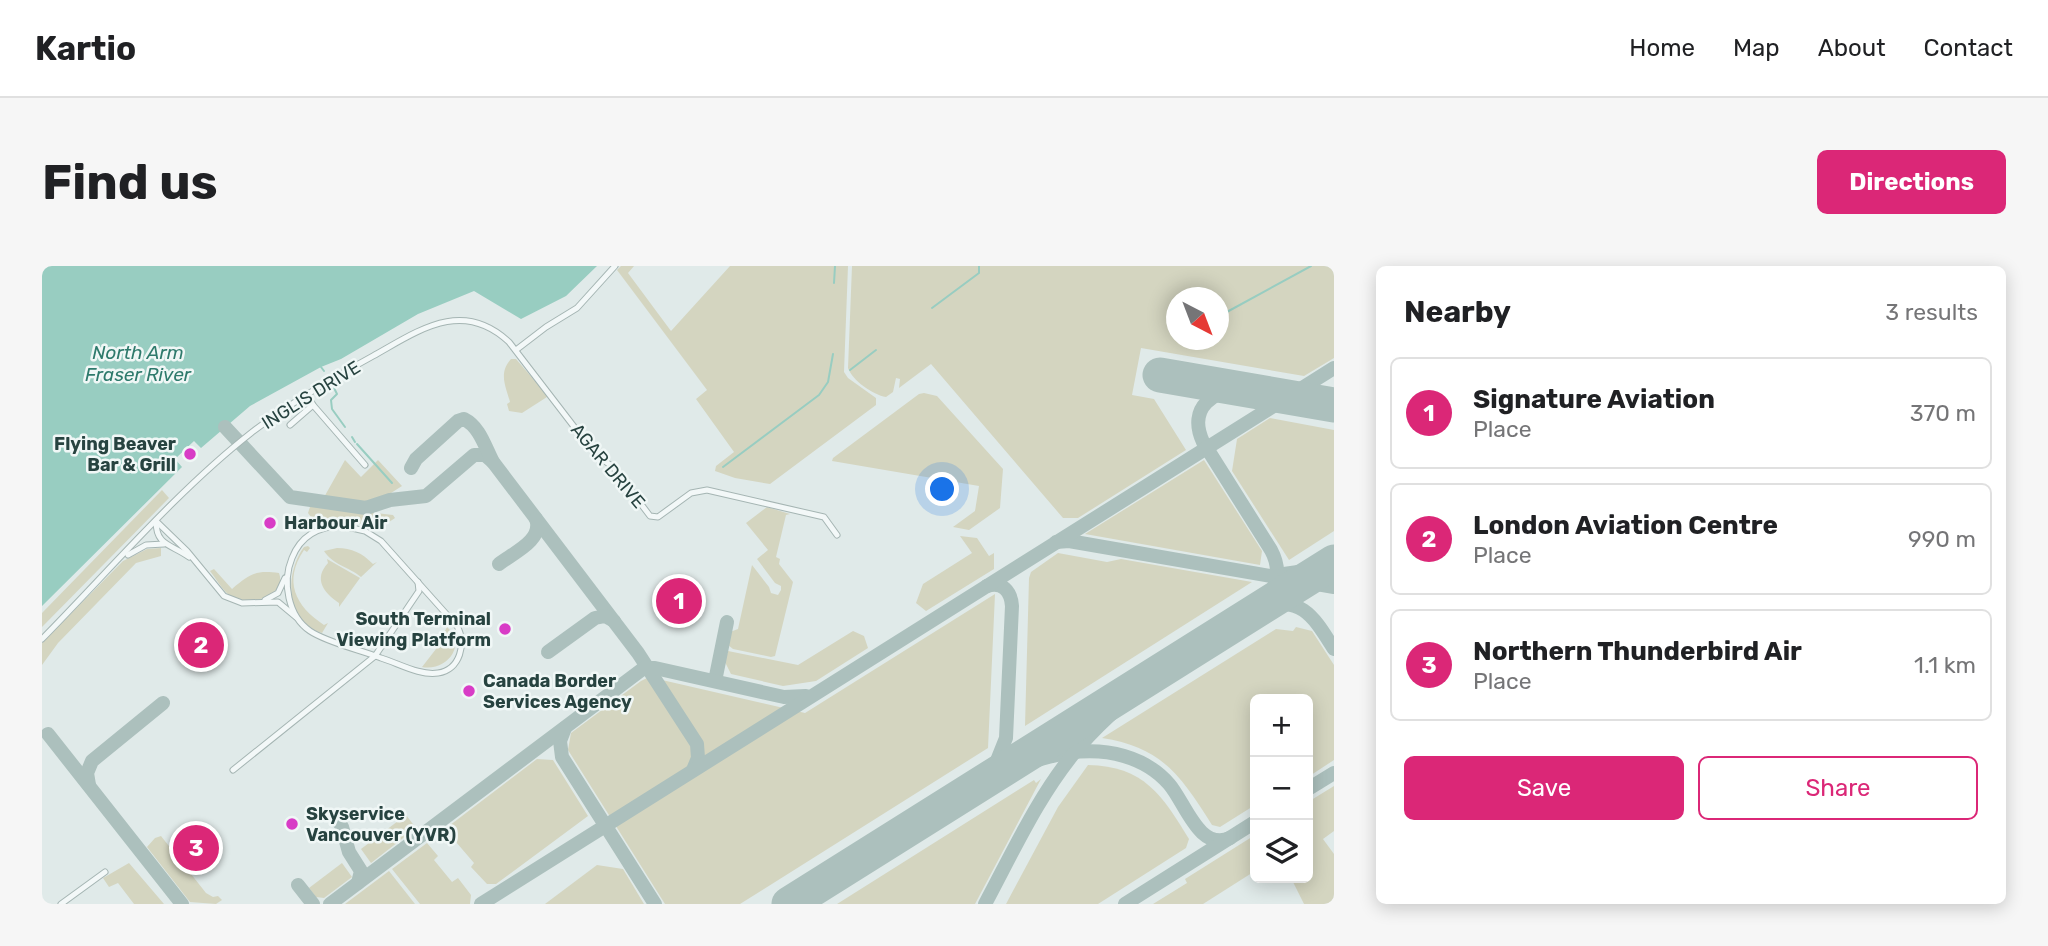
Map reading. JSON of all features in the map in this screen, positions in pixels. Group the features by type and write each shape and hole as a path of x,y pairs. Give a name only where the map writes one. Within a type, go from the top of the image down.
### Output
{"street":[{"path":"516,350 577,308 615,266"},
{"name":"INGLIS DRIVE","path":"42,639 199,478 250,433 307,394 418,332 446,321 463,320 485,325 503,336 516,350"},
{"name":"AGAR DRIVE","path":"516,350 593,451 610,464 650,516 658,517 691,493 707,490 821,516 828,520 837,536"},
{"path":"307,394 313,405 365,465"},
{"path":"290,425 313,405"},
{"path":"156,521 158,538 194,560"},
{"path":"156,521 228,598 242,603 281,604 315,634 433,673 447,670 459,656 463,643 459,629 417,581 373,535 360,529 343,526 321,529 307,537 295,551 278,593 261,602"},
{"path":"117,563 146,545 167,545"},
{"path":"288,572 289,600 303,625"},
{"path":"233,770 375,656 419,591 417,581"},
{"path":"61,904 106,872"}],"shaded area":[{"path":"621,266 634,266 628,273 671,331 730,266 848,266 844,372 848,378 876,398 876,405 770,484 735,478 715,471 716,466 734,452 696,399 707,390 617,270"},
{"path":"852,266 1334,266 1334,358 1304,376 1141,348 1132,395 1154,399 1186,450 1078,518 1063,518 931,364 899,388 900,379 896,378 893,392 886,397 864,386 850,373"},
{"path":"511,359 516,359 547,395 522,413 509,411 507,404 510,402 504,375"},
{"path":"919,394 937,396 1003,469 1000,508 969,530 953,527 975,511 979,486 832,461"},
{"path":"1270,418 1334,430 1334,531 1289,560 1232,471 1237,439"},
{"path":"345,460 361,477 378,460 402,486 369,507 323,499"},
{"path":"1204,460 1262,551 1260,565 1085,534"},
{"path":"162,490 169,498 42,627 42,613"},
{"path":"310,507 393,515 395,518 377,530 347,522 317,525 308,513"},
{"path":"767,507 790,514 786,515 776,557 780,559 779,564 793,582 775,656 771,657 733,649 728,645 730,632 738,629 752,565 771,593 778,595 781,590 781,586 775,583 757,559 768,550 746,523"},
{"path":"960,536 977,538 989,556 994,553 994,569 926,611 916,603 923,584 972,553"},
{"path":"304,547 310,548 307,552 304,550 298,561 293,582 299,601 306,610 324,625 328,623 322,633 301,619 292,596 293,570"},
{"path":"161,548 161,556 136,563 58,643 42,665 42,643 123,561 147,549"},
{"path":"337,548 356,552 373,564 377,562 361,577 332,560 324,551"},
{"path":"1058,553 1107,562 1121,559 1252,582 1025,726 1029,578 1031,572"},
{"path":"327,559 360,578 339,607 339,603 322,585 321,575 328,563"},
{"path":"214,569 232,589 248,577 264,572 279,573 280,581 274,592 267,596 244,601 225,591 210,571"},
{"path":"995,594 988,748 740,904 665,904 568,750 571,733 649,677 805,713"},
{"path":"447,627 455,642 451,656 439,665 422,667 436,649"},
{"path":"1296,627 1312,631 1334,665 1334,760 1313,774 1313,694 1250,694 1250,808 1220,827 1212,825 1168,766 1140,748 1102,738 1276,629 1293,631"},
{"path":"853,631 864,636 868,648 816,681 783,686 731,674 725,662 728,651 798,665"},
{"path":"537,759 553,760 588,816 496,884 487,884 471,867 474,863 456,842 452,845 441,832"},
{"path":"1088,765 1124,771 1149,786 1170,809 1189,839 1186,848 1098,904 1006,904 1058,807"},
{"path":"1041,779 975,904 837,904 1034,780 1036,783"},
{"path":"1334,786 1334,831 1323,839 1334,854 1334,904 1304,904 1294,883 1313,883 1313,799"},
{"path":"406,815 416,828 371,863 361,849"},
{"path":"161,836 206,893 222,900 216,904 190,902 147,847 155,838"},
{"path":"1250,838 1250,874 1203,904 1153,904 1187,883 1185,879"},
{"path":"427,843 438,856 434,860 452,882 458,878 471,895 470,904 420,904 392,869"},
{"path":"129,863 164,904 134,904 118,883 109,887 103,878"},
{"path":"342,863 352,877 324,898 316,897 309,888"},
{"path":"597,865 623,869 644,904 545,904"},
{"path":"389,871 415,904 345,904"}],"water":[{"name":"North Arm Fraser River","path":"42,266 597,266 566,296 521,319 474,291 418,314 341,359 250,406 201,448 194,441 175,459 182,467 42,606"}],"waterway":[{"path":"834,283 835,266"},
{"path":"932,308 979,273 979,266"},
{"path":"1229,311 1311,266"},
{"path":"850,370 876,350"},
{"path":"723,467 819,395 828,382 833,354"},
{"path":"321,367 324,371"},
{"path":"333,386 337,394 331,400 332,409 345,427"},
{"path":"352,437 355,442"},
{"path":"357,444 392,483"}],"taxiway":[{"path":"481,904 1334,368"},
{"path":"1245,390 1214,397 1206,403 1198,419 1203,442 1275,560 1277,570 1274,587 1264,602 1249,615"},
{"path":"411,468 416,459 458,421 464,419 474,427 493,462 638,653 697,744 698,758 693,770"},
{"path":"225,427 290,497 366,508 390,500 426,496 474,455 485,455 493,462"},
{"path":"499,564 532,540 536,533 536,519"},
{"path":"1056,542 1069,541 1334,587"},
{"path":"1284,574 1305,571 1334,561"},
{"path":"981,780 996,763 1006,738 1012,606 1005,588 987,586"},
{"path":"1270,604 1294,591 1312,586"},
{"path":"1260,610 1274,605 1296,607 1313,619 1334,649"},
{"path":"548,652 595,618 605,616 614,621"},
{"path":"715,681 727,622"},
{"path":"985,904 1028,823 1065,765 1111,714 1170,665"},
{"path":"330,904 644,668 655,668 784,697 806,696"},
{"path":"89,785 87,773 92,761 163,703"},
{"path":"565,728 560,741 562,757 655,904"},
{"path":"48,734 182,904"},
{"path":"967,792 1023,765 1043,759 1083,751 1104,752 1130,758 1154,770 1169,784 1201,832 1219,840 1230,838"},
{"path":"1313,786 1334,773"},
{"path":"336,817 342,827 349,852 361,871 358,883"},
{"path":"1125,904 1250,825"},
{"path":"298,885 313,904"}],"runway":[{"path":"1160,375 1334,405"},
{"path":"789,904 1334,562"}],"place":[{"name":"Flying Beaver Bar & Grill","path":"190,454"},
{"name":"Harbour Air","path":"270,523"},
{"name":"Signature Aviation","path":"679,601"},
{"name":"South Terminal Viewing Platform","path":"505,629"},
{"name":"London Aviation Centre","path":"201,645"},
{"name":"Canada Border Services Agency","path":"469,691"},
{"name":"Skyservice Vancouver (YVR)","path":"292,824"},
{"name":"Northern Thunderbird Air","path":"196,848"}]}
